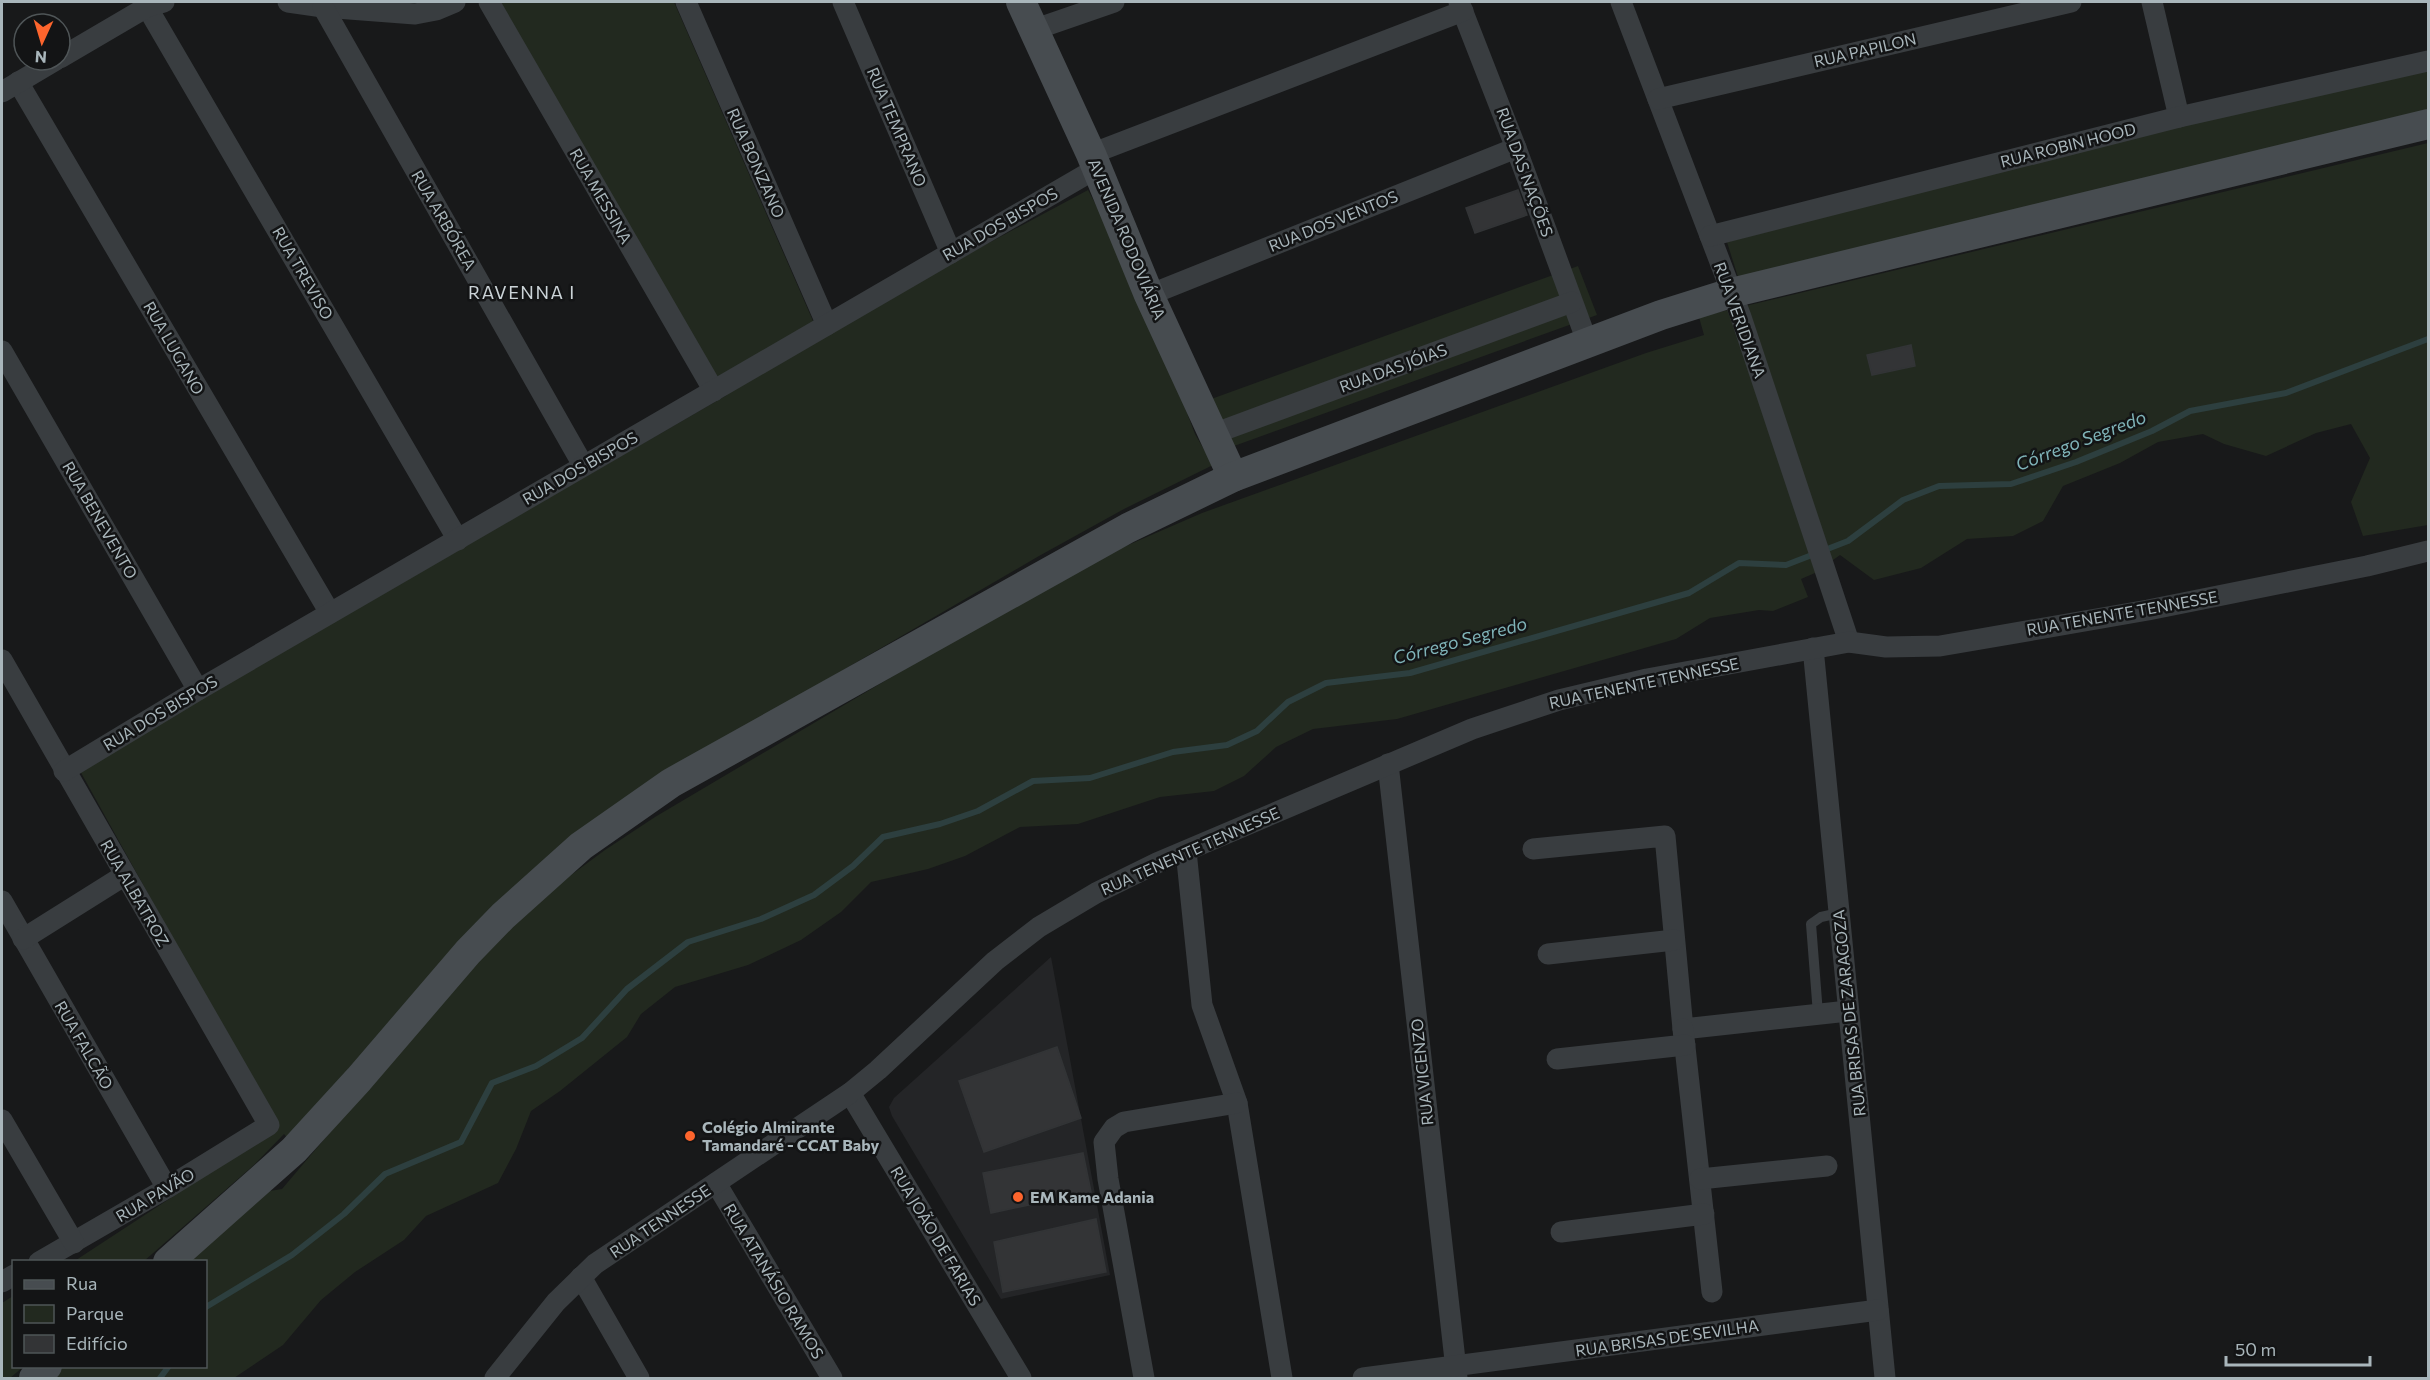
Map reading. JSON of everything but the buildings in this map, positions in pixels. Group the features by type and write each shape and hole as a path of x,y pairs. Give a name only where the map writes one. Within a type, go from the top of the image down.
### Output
{"main road":[{"name":"AVENIDA RODOVIÁRIA","path":"1021,2 1094,161 1149,295 1233,477"},
{"path":"170,1260 294,1150 359,1079 468,952 503,916 582,846 671,783 1128,528 1233,477 1661,315 1731,293 2428,124"}],"street":[{"path":"288,2 415,14 436,10 455,2"},
{"name":"RUA MESSINA","path":"489,2 714,391"},
{"name":"RUA BONZANO","path":"686,2 827,325"},
{"name":"RUA TEMPRANO","path":"843,2 951,253"},
{"path":"1033,30 1114,2"},
{"name":"RUA VERIDIANA","path":"1620,2 1742,317 1849,642"},
{"name":"RUA PAPILON","path":"1658,99 2071,2"},
{"path":"2152,2 2179,117"},
{"path":"72,51 156,4"},
{"name":"RUA TREVISO","path":"156,4 458,540"},
{"name":"RUA DOS BISPOS","path":"64,771 583,465 951,253 1094,161 1461,6"},
{"name":"RUA DAS NAÇÕES","path":"1461,6 1588,344"},
{"name":"RUA ARBÓREA","path":"323,7 583,465"},
{"name":"RUA ROBIN HOOD","path":"1710,236 2179,117 2428,61"},
{"path":"10,87 36,72"},
{"name":"RUA LUGANO","path":"10,87 330,613"},
{"name":"RUA DOS VENTOS","path":"1149,295 1516,148"},
{"name":"RUA DAS JÓIAS","path":"1213,434 1572,302"},
{"name":"RUA BENEVENTO","path":"2,351 198,690"},
{"name":"RUA TENENTE TENNESSE","path":"850,1093 878,1070 995,961 1039,927 1096,893 1186,851 1472,729 1559,700 1647,679 1813,648 1849,642 1886,647 1940,646 2148,610 2367,566 2428,551"},
{"name":"RUA BRISAS DE ZARAGOZA","path":"1813,648 1885,1378"},
{"name":"RUA ALBATROZ","path":"2,660 269,1125"},
{"name":"RUA VICENZO","path":"1388,765 1456,1373"},
{"path":"1533,849 1665,836 1712,1292"},
{"path":"1186,851 1202,1005 1237,1103 1282,1378"},
{"path":"23,939 124,875"},
{"name":"RUA FALCÃO","path":"2,901 167,1188"},
{"path":"1548,954 1674,940"},
{"path":"1557,1059 1818,1014 1848,1011"},
{"name":"RUA TENNESSE","path":"495,1378 556,1302 595,1264 850,1093"},
{"name":"RUA JOÃO DE FARIAS","path":"850,1093 1021,1378"},
{"path":"1144,1378 1108,1179 1104,1142 1114,1128 1124,1122 1237,1103"},
{"path":"2,1120 74,1243"},
{"name":"RUA PAVÃO","path":"43,1260 167,1188 269,1125"},
{"path":"1700,1179 1827,1166"},
{"name":"RUA ATANÁSIO RAMOS","path":"716,1184 832,1378"},
{"path":"1561,1232 1704,1214"},
{"path":"581,1278 639,1378"},
{"name":"RUA BRISAS DE SEVILHA","path":"1363,1378 1456,1373 1878,1310"}],"lane":[{"path":"1818,1014 1811,924 1821,917 1839,914"}],"shaded area":[{"name":"EM Kame Adania","path":"1051,957 1110,1275 1001,1299 892,1116 889,1107 894,1098"}],"green space":[{"path":"499,2 674,2 820,337 1088,190 1138,284 1195,434 1213,465 1124,509 1039,556 668,772 291,1142 284,1134 254,1165 145,1260 76,1260 189,1186 274,1121 79,769 727,395"},
{"path":"2428,68 2428,119 1738,277 1727,242 2183,123"},
{"path":"2428,143 2428,525 2363,536 2351,502 2370,458 2351,424 2316,433 2266,456 2224,444 2203,434 2158,442 2120,463 2063,486 2043,521 2013,536 1967,539 1921,568 1874,580 1840,555 1815,573 1801,579 1808,597 1773,611 1759,610 1710,618 1676,639 1397,719 1313,729 1276,747 1244,776 1214,791 1160,797 1078,824 1020,827 965,856 928,869 871,882 841,912 801,940 748,965 675,987 641,1014 627,1037 560,1091 531,1111 516,1149 498,1183 426,1216 404,1240 355,1272 321,1300 283,1345 234,1378 35,1378 47,1368 207,1368 207,1260 169,1260 244,1195 282,1189 483,952 563,881 655,817 1040,589 1119,549 1202,513 1646,353 1704,335 1699,317"},
{"path":"1578,266 1597,315 1223,450 1203,402"},
{"path":"12,1297 12,1368 22,1368 10,1378 2,1378 2,1303"}],"waterway":[{"name":"Córrego Segredo","path":"207,1306 292,1255 344,1214 385,1174 461,1142 492,1083 536,1066 582,1038 627,989 688,942 761,919 814,895 853,866 883,837 940,824 978,811 1033,781 1090,778 1173,752 1227,745 1257,731 1288,702 1326,683 1410,673 1689,593 1739,563 1786,565 1848,541 1903,500 1939,486 2011,484 2076,462 2152,431 2190,411 2286,393 2428,339"},
{"name":"Córrego Segredo","path":"160,1378 168,1368"}],"place":[{"name":"Colégio Almirante Tamandaré - CCAT Baby","path":"690,1136"},
{"name":"EM Kame Adania","path":"1018,1197"}],"district":[{"name":"RAVENNA I","path":"522,293"}]}
